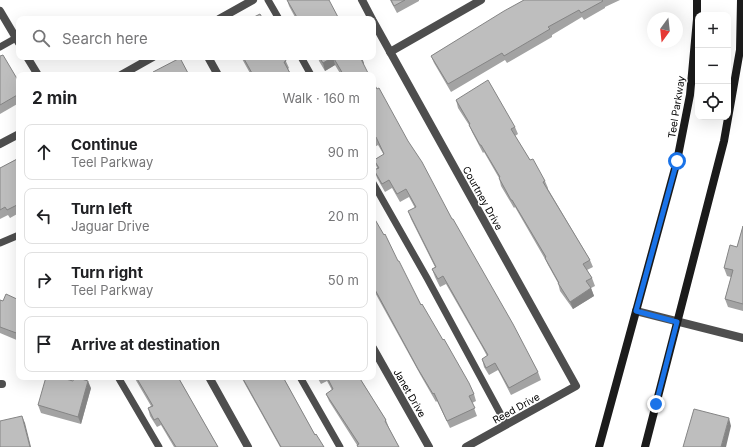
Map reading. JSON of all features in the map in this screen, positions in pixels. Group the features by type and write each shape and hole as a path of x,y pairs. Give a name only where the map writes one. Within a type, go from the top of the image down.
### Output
{"main road":[{"name":"Teel Parkway","path":"599,447 677,161 690,95 697,19 697,0"},
{"path":"645,447 724,141 740,50 740,0"}],"street":[{"path":"224,16 253,0"},
{"name":"Courtney Drive","path":"362,0 370,16"},
{"path":"390,52 481,0"},
{"path":"0,11 16,38"},
{"name":"Courtney Drive","path":"376,27 576,386"},
{"path":"29,60 36,72"},
{"path":"129,72 148,60"},
{"path":"210,60 216,72"},
{"path":"0,144 16,136"},
{"path":"636,311 743,338"},
{"name":"Janet Drive","path":"376,353 429,447"},
{"path":"211,380 248,447"},
{"name":"Reed Drive","path":"466,447 576,386"}],"lane":[{"path":"268,0 277,16"},
{"path":"0,47 16,42"},
{"path":"303,60 309,72"},
{"path":"376,188 427,278 506,424"},
{"path":"0,243 16,236"},
{"path":"120,380 159,447"},
{"path":"302,380 340,447"}],"building":[{"path":"287,0 329,0 337,16 296,16"},
{"path":"391,0 405,0 394,6"},
{"path":"524,0 603,1 581,13 579,10 548,27 550,29 504,56 502,53 448,84 431,56"},
{"path":"3,55 16,77 16,96 0,105 0,56"},
{"path":"176,60 181,60 187,72 153,72"},
{"path":"245,60 286,60 284,62 289,72 251,72"},
{"path":"321,60 328,60 323,63"},
{"path":"335,60 362,60 368,72 342,72"},
{"path":"488,80 515,127 511,129 530,160 533,159 545,181 543,182 590,260 583,264 592,278 586,281 591,288 570,302 558,283 545,258 546,257 511,200 499,178 500,177 480,145 456,100"},
{"path":"376,87 377,89 379,88 408,141 422,162 452,219 513,324 538,372 509,388 495,363 486,368 482,359 488,355 443,276 438,279 432,269 436,267 408,211 416,207 406,189 397,194 389,180 382,184 376,174 376,169 379,168 376,163 376,159 384,154 376,137"},
{"path":"16,160 16,206 7,210 5,207 0,210 0,168"},
{"path":"376,221 384,235 385,234 421,305 422,304 443,340 444,339 469,383 474,394 469,396 475,408 447,421 434,393 433,394 376,292"},
{"path":"743,226 743,304 725,299 733,270 724,268 730,245 737,247"},
{"path":"6,294 16,299 16,333 0,327 0,300 3,301"},
{"path":"45,380 88,381 78,417 38,405"},
{"path":"138,380 180,380 218,447 176,447 158,418 154,420 148,408 153,406"},
{"path":"244,380 285,380 315,435 316,434 324,447 281,447"},
{"path":"328,380 361,380 386,420 385,421 399,447 358,447 357,445 359,444 326,394 333,389"},
{"path":"694,409 729,418 721,447 683,447"},
{"path":"22,416 30,447 0,447 0,421"}],"route":[{"path":"656,404 677,322 636,311 668,199 677,161"}]}
